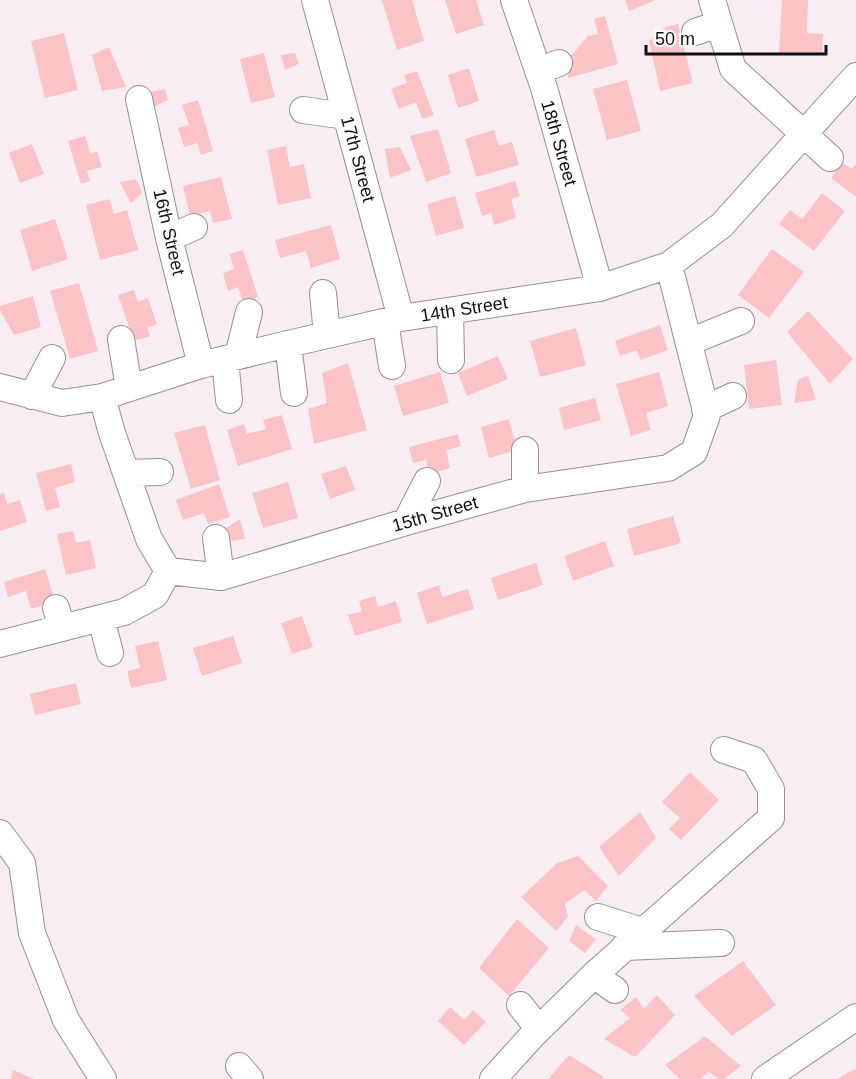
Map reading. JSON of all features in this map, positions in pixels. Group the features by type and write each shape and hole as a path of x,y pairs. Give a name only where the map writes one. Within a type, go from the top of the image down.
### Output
{"street":[{"name":"17th Street","path":"315,0 346,116 393,320 392,366"},
{"name":"18th Street","path":"514,0 548,67 600,288"},
{"path":"712,0 707,28 733,69 830,158"},
{"name":"14th Street","path":"0,387 62,403 102,397 221,360 393,320 450,311 527,308 600,288 669,265 722,225 855,80"},
{"path":"303,110 346,116"},
{"name":"16th Street","path":"149,115 169,238 221,360"},
{"path":"169,238 194,227"},
{"name":"15th Street","path":"168,570 221,577 525,489 668,468 694,452 707,415 669,265"},
{"path":"323,293 327,335"},
{"path":"450,311 452,360"},
{"path":"230,400 221,360 249,312"},
{"path":"689,342 741,321"},
{"path":"121,339 129,388"},
{"path":"288,344 294,393"},
{"path":"32,396 52,358"},
{"path":"705,409 733,396"},
{"path":"0,644 59,618 101,618 124,612 155,595 168,570 149,539 111,433 102,397"},
{"path":"525,450 525,489"},
{"path":"126,473 160,472"},
{"path":"406,522 427,482"},
{"path":"216,538 221,577"},
{"path":"101,618 110,653"},
{"path":"493,1079 539,1029 594,975 771,818 771,789 754,760 724,750"},
{"path":"0,833 22,863 32,933 66,1020 103,1079"},
{"path":"598,916 633,939 721,943"},
{"path":"594,975 615,990"},
{"path":"520,1005 539,1029"},
{"path":"765,1079 856,1017"}],"building":[{"path":"382,0 412,0 424,41 397,50"},
{"path":"445,0 476,0 484,25 456,34"},
{"path":"625,0 656,0 629,11"},
{"path":"782,0 808,0 807,33 823,34 822,54 779,53"},
{"path":"605,16 618,64 568,78 570,57 588,36 598,34 594,19"},
{"path":"678,24 693,83 660,91 649,40 665,37 663,28"},
{"path":"64,33 78,90 45,98 31,41"},
{"path":"109,47 126,87 102,91 92,55"},
{"path":"264,53 275,97 251,103 240,59"},
{"path":"295,53 299,64 285,70 281,55"},
{"path":"469,68 479,101 458,108 448,75"},
{"path":"417,71 434,115 422,119 416,102 399,109 391,89 407,83 404,75"},
{"path":"627,80 641,131 607,140 593,89"},
{"path":"165,89 168,100 153,107 150,92"},
{"path":"198,100 213,151 201,155 197,143 184,147 178,128 189,125 182,105"},
{"path":"438,129 451,173 426,182 410,136"},
{"path":"494,130 499,146 512,142 519,165 476,177 465,139"},
{"path":"85,136 91,154 97,151 102,167 87,171 90,181 81,184 68,141"},
{"path":"32,144 44,174 20,183 9,153"},
{"path":"286,146 290,167 304,164 311,198 278,205 267,150"},
{"path":"400,147 411,170 390,178 385,149"},
{"path":"843,163 852,169 856,164 856,197 831,178"},
{"path":"221,177 232,219 213,223 210,211 190,216 183,186"},
{"path":"136,179 142,193 131,203 120,182"},
{"path":"515,181 520,196 511,199 516,218 494,225 491,213 482,216 475,193"},
{"path":"822,193 845,211 814,251 779,224 790,210 802,219"},
{"path":"455,196 464,228 436,236 427,204"},
{"path":"110,199 114,214 127,210 138,250 100,260 86,205"},
{"path":"55,219 68,259 32,271 20,230"},
{"path":"331,225 340,259 311,268 306,251 280,258 275,240"},
{"path":"772,249 804,272 769,318 738,295"},
{"path":"243,250 258,297 243,302 238,287 228,291 223,273 234,269 230,254"},
{"path":"79,283 98,351 70,359 50,291"},
{"path":"134,290 138,302 148,298 157,324 147,328 150,336 134,341 118,295"},
{"path":"33,296 41,327 14,335 0,306"},
{"path":"808,311 853,359 830,384 787,332"},
{"path":"660,325 668,350 640,360 637,350 620,356 615,341"},
{"path":"576,328 586,365 540,377 530,341"},
{"path":"498,356 508,379 467,396 458,373"},
{"path":"776,360 782,405 749,409 744,365"},
{"path":"348,363 367,430 314,444 308,409 327,403 322,373"},
{"path":"440,372 449,403 403,416 394,386"},
{"path":"659,372 668,406 646,413 651,430 631,436 616,384"},
{"path":"808,375 816,400 794,403 798,380"},
{"path":"595,398 601,420 564,430 559,408"},
{"path":"282,415 292,449 238,466 227,430 244,424 247,434 266,429 263,420"},
{"path":"509,419 517,450 489,458 481,427"},
{"path":"205,425 220,480 191,489 174,433"},
{"path":"458,434 461,446 446,450 450,468 429,474 426,460 413,463 409,447"},
{"path":"71,464 75,482 55,488 60,507 46,511 36,473"},
{"path":"346,466 355,490 330,499 321,474"},
{"path":"288,482 298,518 263,528 252,493"},
{"path":"219,484 230,517 208,524 204,513 183,520 176,500"},
{"path":"4,493 7,504 20,500 27,522 0,531 0,494"},
{"path":"673,516 681,543 634,556 627,529"},
{"path":"240,519 245,539 231,541 226,528"},
{"path":"73,531 76,543 90,540 96,568 66,575 57,534"},
{"path":"605,541 614,566 573,581 564,556"},
{"path":"536,563 543,585 498,600 491,578"},
{"path":"45,569 55,601 31,609 26,591 8,597 4,582"},
{"path":"439,585 442,597 468,589 474,609 427,624 417,593"},
{"path":"375,596 378,607 396,601 402,622 355,636 348,615 362,611 359,601"},
{"path":"302,616 313,647 292,654 281,623"},
{"path":"233,636 242,663 202,676 193,648"},
{"path":"158,641 167,680 131,688 127,671 140,668 135,646"},
{"path":"76,683 81,704 35,715 30,694"},
{"path":"690,772 719,800 681,840 669,829 680,818 662,802"},
{"path":"640,812 656,838 619,876 599,847"},
{"path":"578,856 608,886 596,901 584,890 565,904 568,917 556,931 521,897 557,863"},
{"path":"517,919 549,948 509,996 479,968"},
{"path":"576,925 596,939 585,953 569,941"},
{"path":"743,961 776,1005 732,1036 694,996"},
{"path":"657,995 675,1015 635,1057 604,1039 630,1018 620,1010 636,997 644,1009"},
{"path":"450,1007 464,1020 473,1010 486,1022 464,1045 438,1021"},
{"path":"705,1036 741,1066 724,1079 719,1079 709,1072 700,1079 680,1079 665,1065"},
{"path":"569,1055 604,1077 602,1079 548,1079"},
{"path":"856,1069 856,1079 837,1079 849,1072"},
{"path":"13,1070 34,1079 11,1079"}]}
